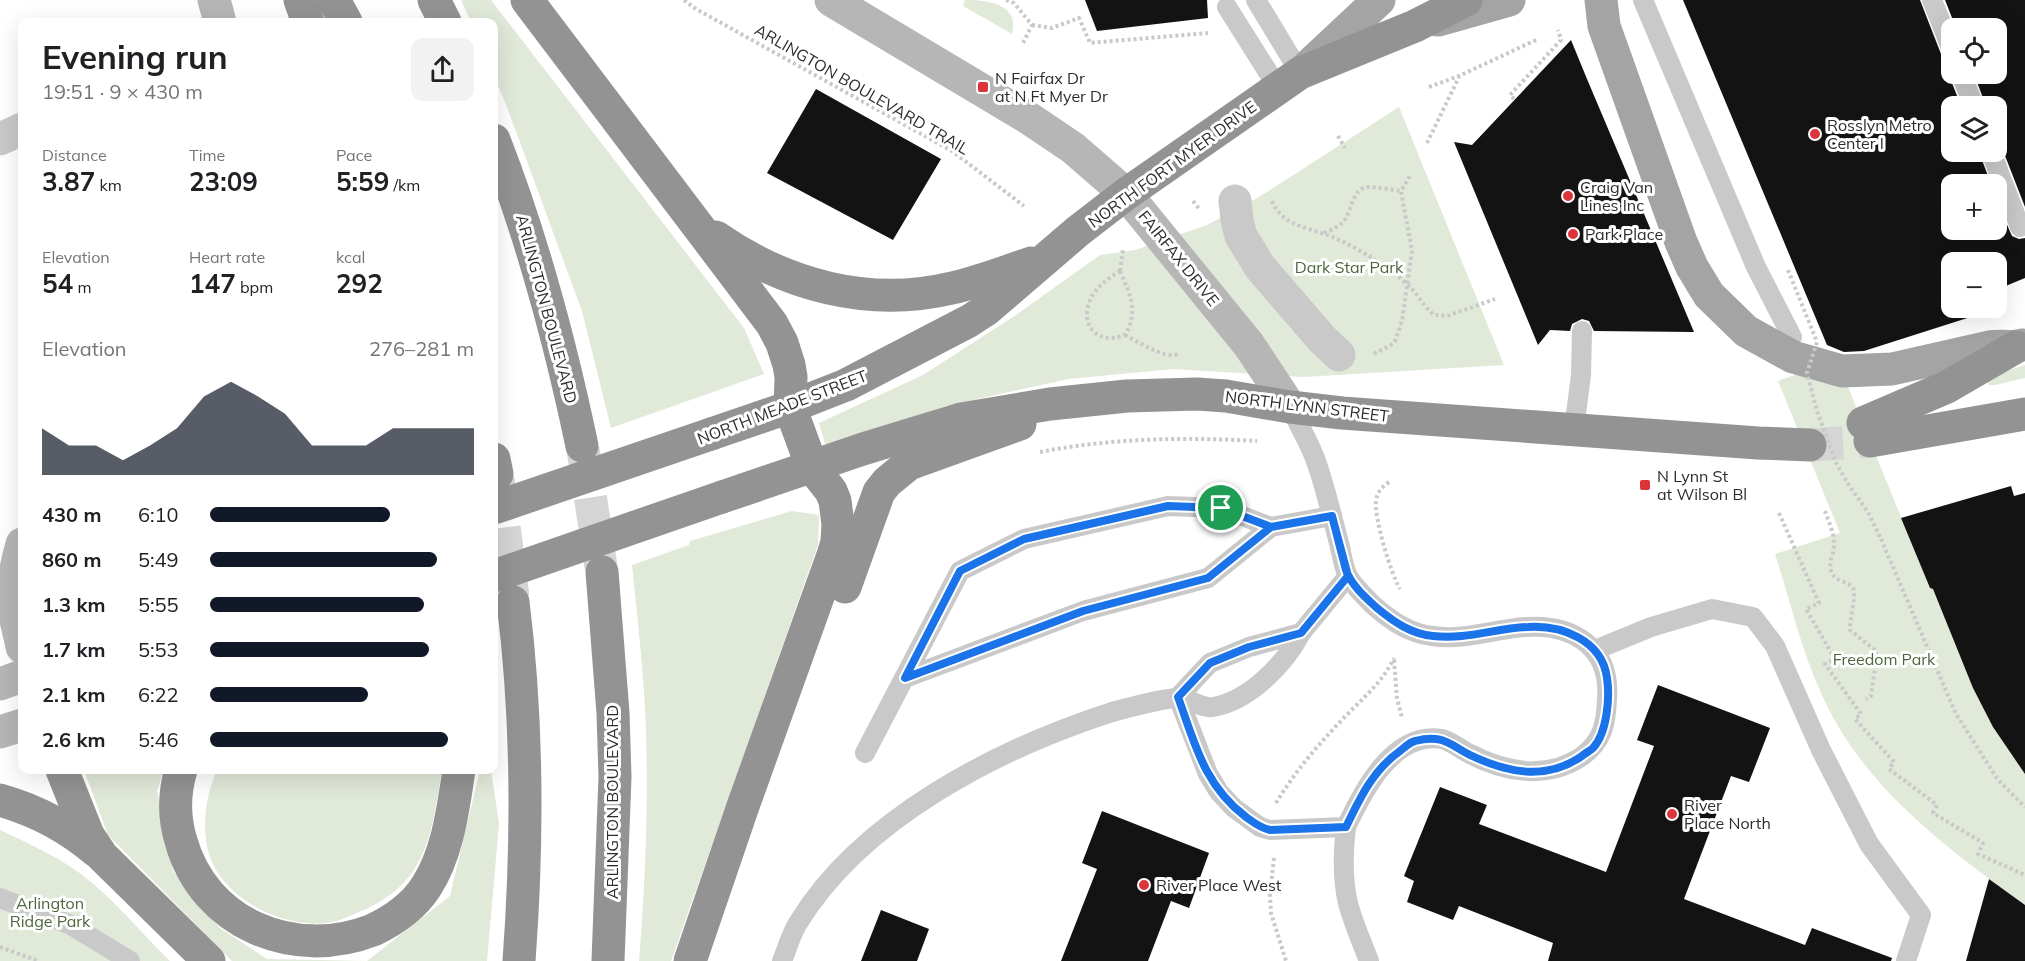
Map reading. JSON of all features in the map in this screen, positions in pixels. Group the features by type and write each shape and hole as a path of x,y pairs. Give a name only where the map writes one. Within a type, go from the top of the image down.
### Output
{"highway":[{"path":"300,0 307,18"},
{"path":"334,0 344,18"},
{"path":"434,0 443,18"},
{"path":"527,0 777,332 789,365 790,407 812,466 831,491 835,501 838,524 837,542 690,961"},
{"name":"NORTH FORT MYER DRIVE","path":"1046,258 1126,194 1289,81 1415,26 1466,0"},
{"name":"ARLINGTON BOULEVARD","path":"498,151 539,267 556,329 582,446"},
{"path":"694,222 729,246 782,274 807,284 853,293 880,295 931,292 979,280 1046,258"},
{"name":"NORTH MEADE STREET","path":"498,507 790,407 868,375 986,310 1046,258"},
{"path":"2021,345 1866,432 2025,414"},
{"name":"NORTH LYNN STREET","path":"812,466 961,419 1092,399 1197,394 1226,396 1290,407 1810,445"},
{"path":"765,747 819,657 879,492 887,482 909,464 1092,399"},
{"path":"498,575 812,466"},
{"name":"ARLINGTON BOULEVARD","path":"602,572 614,713 615,777 608,961"},
{"path":"513,602 524,710 526,777 526,845 519,961"},
{"path":"64,774 88,834 102,856"},
{"path":"180,774 177,782 175,809 179,834 186,859 212,901 250,929 270,937 294,942 318,943 347,939 381,926 410,906 424,889 439,862 447,836 458,774"},
{"path":"0,800 51,820 86,842 209,961"}],"main road":[{"name":"NORTH FORT MYER DRIVE","path":"1289,81 1379,0"},
{"name":"NORTH FORT MYER DRIVE","path":"1415,26 1509,0"},
{"path":"1602,13 1681,242 1692,267 1709,295 1746,331 1793,357 1842,371 1892,369 1989,347 2021,345"}],"street":[{"path":"214,0 219,18"},
{"name":"FAIRFAX DRIVE","path":"831,0 1030,119 1073,148 1126,194 1249,345 1290,407"},
{"path":"0,139 18,131"},
{"path":"1235,201 1241,236 1260,267 1322,339 1339,355"},
{"path":"18,561 13,600 18,626"},
{"path":"0,684 18,677"},
{"path":"0,732 18,726"}],"lane":[{"path":"1256,0 1289,81"},
{"path":"1932,0 1941,22"},
{"path":"1646,4 1756,267 1792,337"},
{"path":"1227,8 1289,81"},
{"path":"1995,162 2020,227"},
{"path":"1574,429 1581,375 1582,331"},
{"path":"1290,407 1317,462 1348,576 1367,599 1389,618 1400,626 1433,636 1468,636 1539,627 1560,631 1577,637 1595,650 1604,666 1608,681 1605,724 1594,748 1564,767 1550,771 1508,770 1470,755 1443,739 1414,741 1386,761 1360,796 1346,827 1344,862 1346,894 1369,961"},
{"path":"864,753 960,571 1024,539 1168,506 1221,508 1271,527"},
{"path":"905,678 1083,611 1208,578 1271,527 1332,516"},
{"path":"782,961 797,925 824,886 857,850 887,826 951,783 1020,748 1113,712 1178,697 1212,708 1235,699 1266,679 1292,650 1301,633 1348,576"},
{"path":"1595,650 1651,627 1712,609 1753,617 1775,646 1821,750 1869,844 1922,915 1906,961"},
{"path":"1178,697 1210,663 1249,647 1301,633"},
{"path":"1178,697 1208,774 1219,792 1234,808 1260,827 1270,830 1346,827"},
{"path":"0,898 70,925 130,961"}],"path":[{"name":"ARLINGTON BOULEVARD TRAIL","path":"684,0 696,9 952,151 1024,206"},
{"path":"1006,0 1014,3 1032,25 1052,28 1079,18 1090,43 1208,33"},
{"path":"1023,43 1032,25"},
{"path":"1514,99 1510,95 1561,40 1558,30"},
{"path":"1429,87 1459,76 1536,40"},
{"path":"1427,143 1459,76"},
{"path":"1338,136 1345,148"},
{"path":"1374,354 1391,345 1402,321 1412,251 1401,191 1411,174"},
{"path":"1323,233 1346,220 1360,189 1367,187 1401,191"},
{"path":"1270,195 1273,205 1286,219 1302,228 1323,233 1360,251 1408,285 1430,312 1437,316 1447,316 1494,299"},
{"path":"1123,249 1120,271 1133,307 1132,318 1125,335"},
{"path":"1788,270 1817,342 1807,373 1824,433 1836,463 1868,512 1881,539 1956,714 1998,780 2025,807"},
{"path":"1120,271 1107,279 1091,298 1088,322 1091,330 1098,336 1111,338 1125,335 1161,352 1175,356 1179,354"},
{"path":"1039,453 1123,441 1189,438 1257,441"},
{"path":"1389,482 1378,492 1376,504 1393,577 1403,594"},
{"path":"1825,511 1834,543 1831,573 1834,578 1850,585 1854,592 1849,622 1850,630 1876,651 1872,696 1866,699"},
{"path":"1779,513 1819,603 1806,609 1835,659 1825,664 1861,714 1855,718 1894,762 1889,768 1937,805 1933,813 1983,843 1978,855 2025,875"},
{"path":"1274,805 1302,764 1345,716 1375,687 1396,651"},
{"path":"1394,658 1397,698 1409,744"},
{"path":"1274,858 1270,895 1271,914 1286,961"},
{"path":"0,947 38,961"}],"green space":[{"path":"461,0 491,0 744,328 764,374 611,428 582,311 498,86 498,18 469,18"},
{"path":"965,0 991,3 1006,10 1013,24 1012,34 963,6"},
{"name":"Dark Star Park","path":"1399,107 1504,365 1303,377 1174,369 1068,379 946,406 826,447 819,423 923,375 1016,315 1100,255 1135,250 1207,225 1259,197"},
{"name":"Freedom Park","path":"1837,360 1930,588 1933,589 2025,771 2025,905 1936,837 1882,786 1838,726 1807,659 1775,554 1840,533 1778,381"},
{"path":"2025,365 2025,378 1995,385 1989,385 1987,382 1993,375"},
{"path":"792,511 819,515 818,545 671,961 639,961 647,770 645,706 632,565 689,545 690,541"},
{"path":"85,774 163,774 157,791 173,871 220,928 267,959 367,961 232,961 108,835"},
{"path":"216,774 441,774 430,834 409,877 391,894 369,908 327,923 292,921 274,915 256,907 227,884 216,870 209,854 205,833 210,789"},
{"path":"479,774 492,774 499,824 487,961 367,961 450,896"},
{"name":"Arlington Ridge Park","path":"0,830 52,856 81,874 116,905 170,961 0,961"}],"building":[{"path":"1085,0 1207,0 1208,18 1097,31"},
{"name":"Rosslyn Metro Center I","path":"1683,0 1920,0 1941,54 1941,84 1952,84 1957,96 1941,96 1941,162 1983,162 1987,174 1941,174 1941,240 2007,240 2007,225 2012,236 2019,239 2025,238 2025,278 2007,285 2007,252 1941,252 1941,318 1967,318 1864,351 1844,352 1827,345"},
{"path":"1945,0 2025,0 2025,207 2007,161 2007,96 1982,96 1978,84 2007,84 2007,18 1952,18"},
{"name":"Park Place","path":"1571,40 1694,332 1594,331 1589,321 1582,319 1572,324 1570,331 1550,330 1538,345 1454,142 1472,145"},
{"path":"816,89 941,159 893,240 767,173"},
{"path":"2011,486 2014,496 2025,493 2025,774 1993,727 1973,688 1901,518"},
{"name":"River Place North","path":"1658,685 1770,728 1749,782 1731,776 1684,899 1805,945 1812,928 1892,958 1891,961 1548,961 1553,943 1459,906 1453,920 1407,902 1414,881 1404,876 1440,787 1487,805 1479,824 1606,872 1654,746 1637,740"},
{"name":"River Place West","path":"1102,811 1209,853 1189,908 1171,901 1148,961 1061,961 1097,869 1082,863"},
{"path":"1989,879 2025,905 2025,961 1966,961"},
{"path":"881,910 929,929 917,961 861,961"}],"tunnel":[{"path":"1810,445 1870,441"},
{"path":"583,449 601,567"},
{"path":"498,479 513,597"}],"place":[{"name":"N Fairfax Dr at N Ft Myer Dr","path":"983,87"},
{"name":"Rosslyn Metro Center I","path":"1815,134"},
{"name":"Craig Van Lines Inc","path":"1568,196"},
{"name":"Park Place","path":"1573,234"},
{"name":"N Lynn St at Wilson Bl","path":"1645,485"},
{"name":"River Place North","path":"1672,814"},
{"name":"River Place West","path":"1144,885"}],"route":[{"path":"1221,508 1168,506 1024,539 960,571 905,678 1083,611 1208,578 1271,527 1332,516 1348,576 1338,590 1301,633 1249,647 1210,663 1178,697 1208,774 1219,792 1234,808 1260,827 1270,830 1346,827 1360,796 1386,761 1414,741 1443,739 1470,755 1492,764 1508,770 1523,771 1550,771 1564,767 1594,748 1605,724 1608,681 1599,655 1584,640 1560,631 1539,627 1447,637 1412,632 1389,618 1367,599 1348,576 1346,570 1332,516 1271,527 1221,508"}]}
